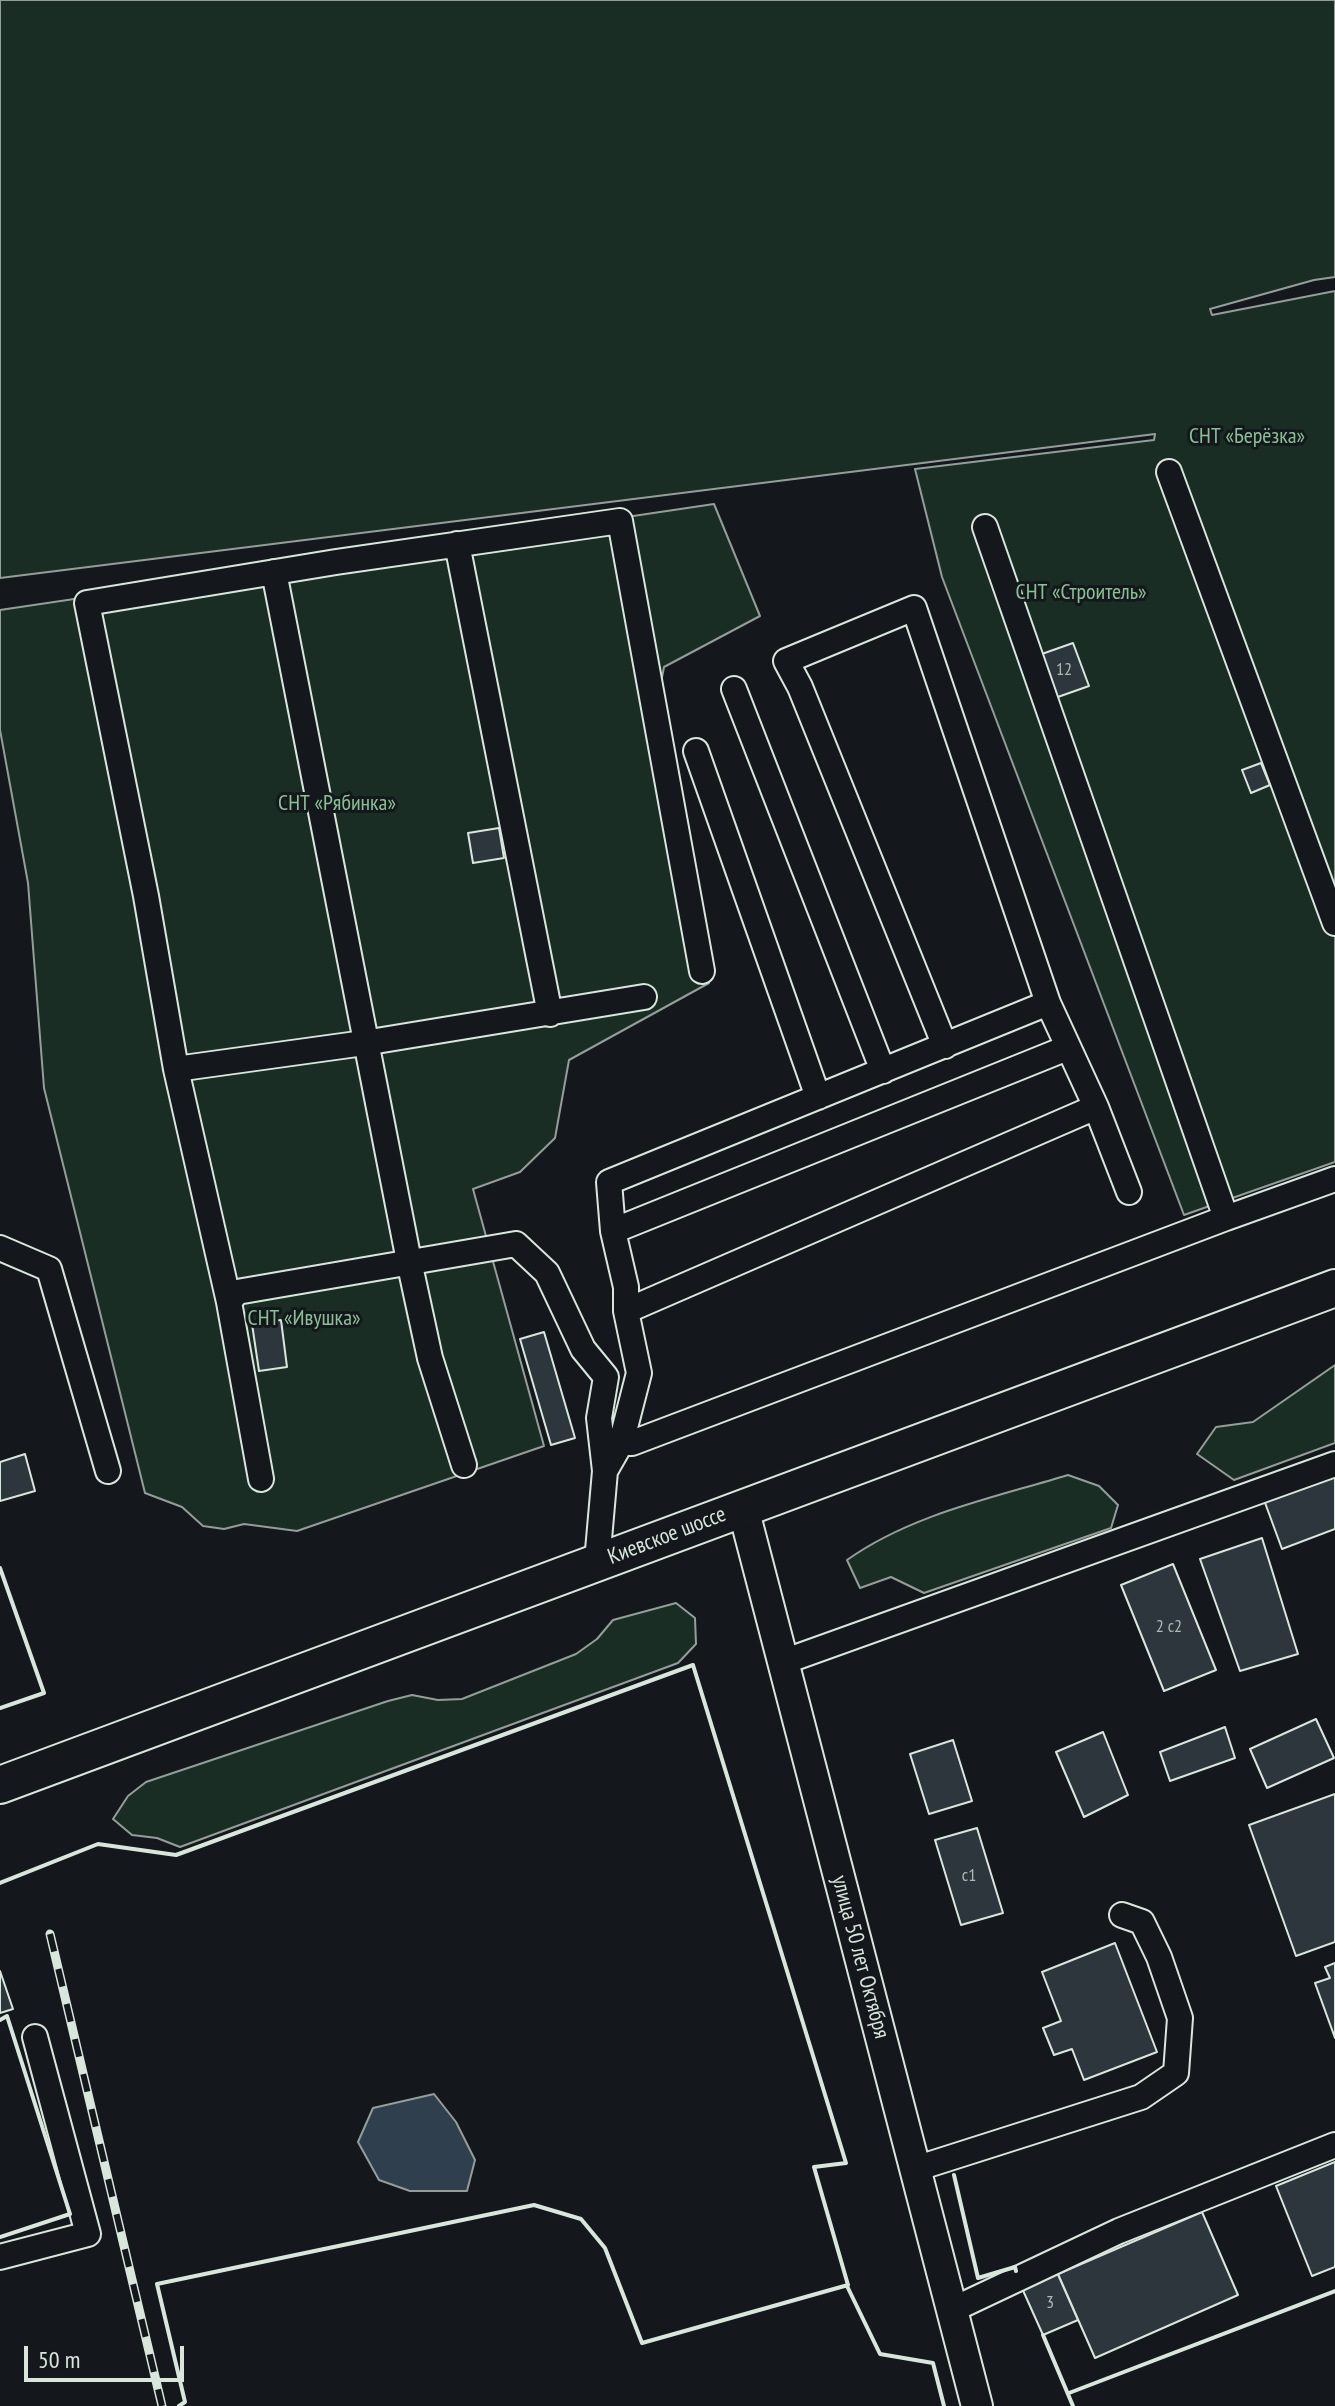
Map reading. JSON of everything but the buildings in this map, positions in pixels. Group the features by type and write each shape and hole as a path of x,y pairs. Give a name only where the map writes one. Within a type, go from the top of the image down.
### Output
{"highway":[{"name":"Киевское шоссе","path":"0,1785 1335,1288"}],"main road":[{"name":"улица 50 лет Октября","path":"743,1508 977,2406"}],"lane":[{"path":"1169,472 1335,923"},
{"path":"261,1479 229,1302 176,1069 146,896 87,603 620,521 702,971"},
{"path":"985,527 1226,1218"},
{"path":"457,544 550,1014"},
{"path":"274,572 409,1261 430,1358 464,1465"},
{"path":"945,1046 800,687 786,661 914,608 1048,1003 1096,1107 1129,1192"},
{"path":"734,689 883,1071"},
{"path":"696,751 818,1097"},
{"path":"176,1069 364,1043 644,997"},
{"path":"605,1471 621,1443 639,1373 626,1311 626,1287 613,1231 609,1182 1048,1003"},
{"path":"613,1231 1067,1048"},
{"path":"626,1311 1096,1107"},
{"path":"621,1443 632,1443 1335,1179"},
{"path":"229,1302 237,1292 516,1244 547,1273 583,1349 606,1377 599,1418 605,1471 597,1562"},
{"path":"0,1248 49,1269 108,1471"},
{"path":"783,1662 1335,1464"},
{"path":"915,2169 1141,2097 1176,2073 1180,2018 1159,1957 1142,1922 1122,1915"},
{"path":"0,2257 88,2234 35,2037"},
{"path":"952,2310 1119,2231 1335,2145"}],"green space":[{"path":"0,0 1335,0 1335,277 1210,309 1212,315 1335,291 1335,1162 1184,1215 942,577 915,469 1154,440 1155,434 0,578"},
{"name":"СНТ «Рябинка»","path":"714,504 760,616 664,667 660,688 709,983 569,1060 555,1138 520,1172 473,1189 544,1446 297,1531 244,1524 224,1529 203,1526 182,1507 145,1493 44,1088 28,883 0,730 0,610"},
{"path":"1335,1365 1335,1443 1234,1480 1197,1454 1216,1427 1253,1422"},
{"path":"1068,1475 1099,1486 1118,1505 1111,1528 924,1593 891,1577 860,1588 847,1560 872,1544 926,1519"},
{"path":"676,1603 695,1618 696,1644 678,1663 180,1847 157,1838 132,1835 113,1819 128,1796 146,1782 388,1701 412,1695 438,1700 462,1699 576,1654 597,1639 613,1620"}],"water":[{"path":"434,2094 456,2122 475,2160 467,2191 410,2191 379,2180 358,2142 373,2108"}],"railway":[{"path":"50,1934 162,2406"}],"wall":[{"path":"0,1568 44,1693 0,1708"},
{"path":"0,1883 98,1844 176,1855 693,1665 846,2163 814,2167 848,2285 642,2343 605,2248 581,2219 534,2205 157,2284 185,2402 179,2406"},
{"path":"0,2020 7,2016 70,2214 0,2237"},
{"path":"954,2175 978,2278 1015,2267 1016,2271"},
{"path":"847,2286 880,2354 933,2363 944,2406"},
{"path":"1069,2393 1335,2291"},
{"path":"1043,2335 1073,2406"}],"park label":[{"name":"СНТ «Берёзка»","path":"1247,437"},
{"name":"СНТ «Строитель»","path":"1081,593"},
{"name":"СНТ «Ивушка»","path":"304,1319"}]}
